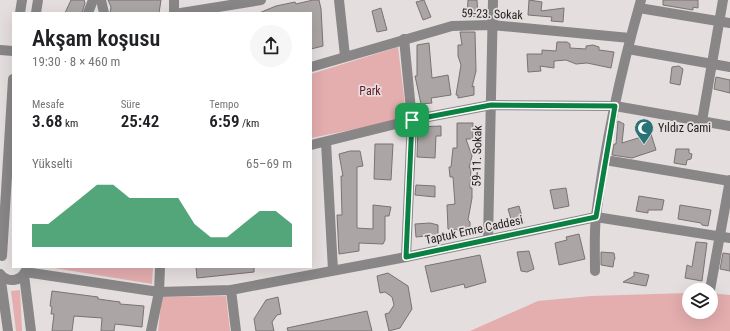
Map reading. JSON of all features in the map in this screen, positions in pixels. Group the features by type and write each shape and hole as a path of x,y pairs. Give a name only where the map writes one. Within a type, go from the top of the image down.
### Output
{"street":[{"path":"20,12 21,0"},
{"path":"36,12 38,0"},
{"path":"88,12 93,0"},
{"path":"102,0 104,12"},
{"path":"174,0 174,12"},
{"path":"187,12 261,0"},
{"path":"339,0 345,56"},
{"name":"59-11. Sokak","path":"488,240 491,25 493,0"},
{"path":"702,121 723,0"},
{"path":"595,271 596,217 615,106 630,38 640,4 730,24"},
{"name":"59-23. Sokak","path":"312,67 452,26 491,25 630,38"},
{"path":"404,39 412,120 406,257"},
{"path":"628,49 730,67"},
{"path":"0,50 12,51"},
{"path":"12,85 5,127 1,258 12,252"},
{"path":"312,145 412,120 491,105 615,106 730,126"},
{"path":"326,142 333,270"},
{"path":"606,160 730,181 725,238 712,283"},
{"path":"596,217 725,238"},
{"name":"Taptuk Emre Caddesi","path":"25,271 159,292 231,290 290,272 333,270 406,257 596,217"},
{"path":"151,331 159,292 160,268"},
{"path":"0,274 4,278 12,281 20,279 25,271"},
{"path":"25,271 31,331"},
{"path":"0,274 8,331"},
{"path":"231,290 236,331"}],"green space":[{"name":"Park","path":"398,47 406,113 400,120 312,138 312,74"},
{"path":"54,268 153,268 152,284"},
{"path":"20,290 22,331 16,331 11,291"},
{"path":"682,293 682,319 718,319 718,294 730,295 730,331 470,331 538,301 591,296"},
{"path":"226,296 230,331 158,331 162,297"}],"building":[{"path":"71,0 84,0 85,3 82,12 65,12"},
{"path":"108,0 161,0 159,12 110,12 111,7"},
{"path":"319,0 321,9 323,46 312,49 312,12 261,12 276,6 295,2 296,4"},
{"path":"424,0 431,17 423,20 416,2"},
{"path":"468,0 477,0 478,16 467,17"},
{"path":"529,0 542,2 541,11 564,8 563,22 551,21 552,17 528,15"},
{"path":"663,0 698,0 698,8 693,7 693,10 663,5"},
{"path":"381,8 387,30 377,32 372,11"},
{"path":"460,32 475,32 476,71 472,87 474,86 474,95 458,98 458,95 456,95 461,65 458,56 458,45 462,45"},
{"path":"557,42 567,42 570,44 570,48 586,49 586,46 593,45 599,47 599,50 614,52 611,68 587,63 576,64 566,60 554,61 554,68 540,66 541,71 528,72 527,54 542,54 542,50 556,51"},
{"path":"429,43 432,78 448,75 451,95 431,98 432,103 421,104 415,76 417,76 417,45"},
{"path":"679,66 683,69 680,85 670,83 672,67"},
{"path":"716,77 730,80 730,93 714,89"},
{"path":"618,121 624,124 622,143 651,134 656,150 632,158 612,155 614,144 616,144"},
{"path":"457,123 473,123 473,139 466,139 472,156 469,168 471,168 470,188 472,188 472,198 468,220 470,222 470,228 462,228 461,230 448,229 447,205 455,204 453,177 450,177 449,167 451,167 453,148 457,148"},
{"path":"441,126 441,136 436,136 435,158 417,157 418,127"},
{"path":"375,144 393,144 391,180 374,179"},
{"path":"676,149 689,149 689,153 692,154 691,159 687,160 686,165 674,163"},
{"path":"350,151 360,151 363,166 357,167 357,228 373,229 373,205 391,207 389,216 385,216 385,240 383,244 359,243 359,251 339,254 337,215 342,215 341,176 343,176 339,154"},
{"path":"416,185 435,186 435,197 415,195"},
{"path":"566,188 569,206 554,209 550,190"},
{"path":"639,196 664,200 662,210 648,210 648,213 636,211"},
{"path":"680,205 711,210 708,226 702,225 701,223 678,219"},
{"path":"519,206 524,223 513,226 508,209"},
{"path":"430,223 438,225 438,235 416,237 415,224"},
{"path":"579,234 585,259 559,265 555,243 567,240 566,237"},
{"path":"696,242 707,243 702,281 685,278 687,265 692,267"},
{"path":"529,251 534,269 527,272 521,271 517,252"},
{"path":"601,252 614,253 615,259 613,267 601,265"},
{"path":"723,253 730,254 730,271 720,269"},
{"path":"480,255 486,282 465,288 464,284 431,292 425,266"},
{"path":"196,268 254,268 254,272 197,278"},
{"path":"634,272 649,275 646,286 623,282 634,276"},
{"path":"388,273 408,286 412,309 400,328 389,331 385,314 389,313 394,305 392,297 385,292 380,293 377,276"},
{"path":"52,291 98,297 98,299 120,302 120,304 144,306 142,327 115,324 114,331 101,331 102,318 74,316 72,331 52,331 54,314 51,314 52,307 50,306"},
{"path":"278,297 281,314 277,315 272,322 274,331 256,331 254,319 266,300"},
{"path":"367,311 372,331 288,331 287,328"}],"place":[{"name":"Yıldız Cami","path":"644,145"}],"route":[{"path":"491,105 615,106 596,217 406,257 412,120 491,105"}]}
